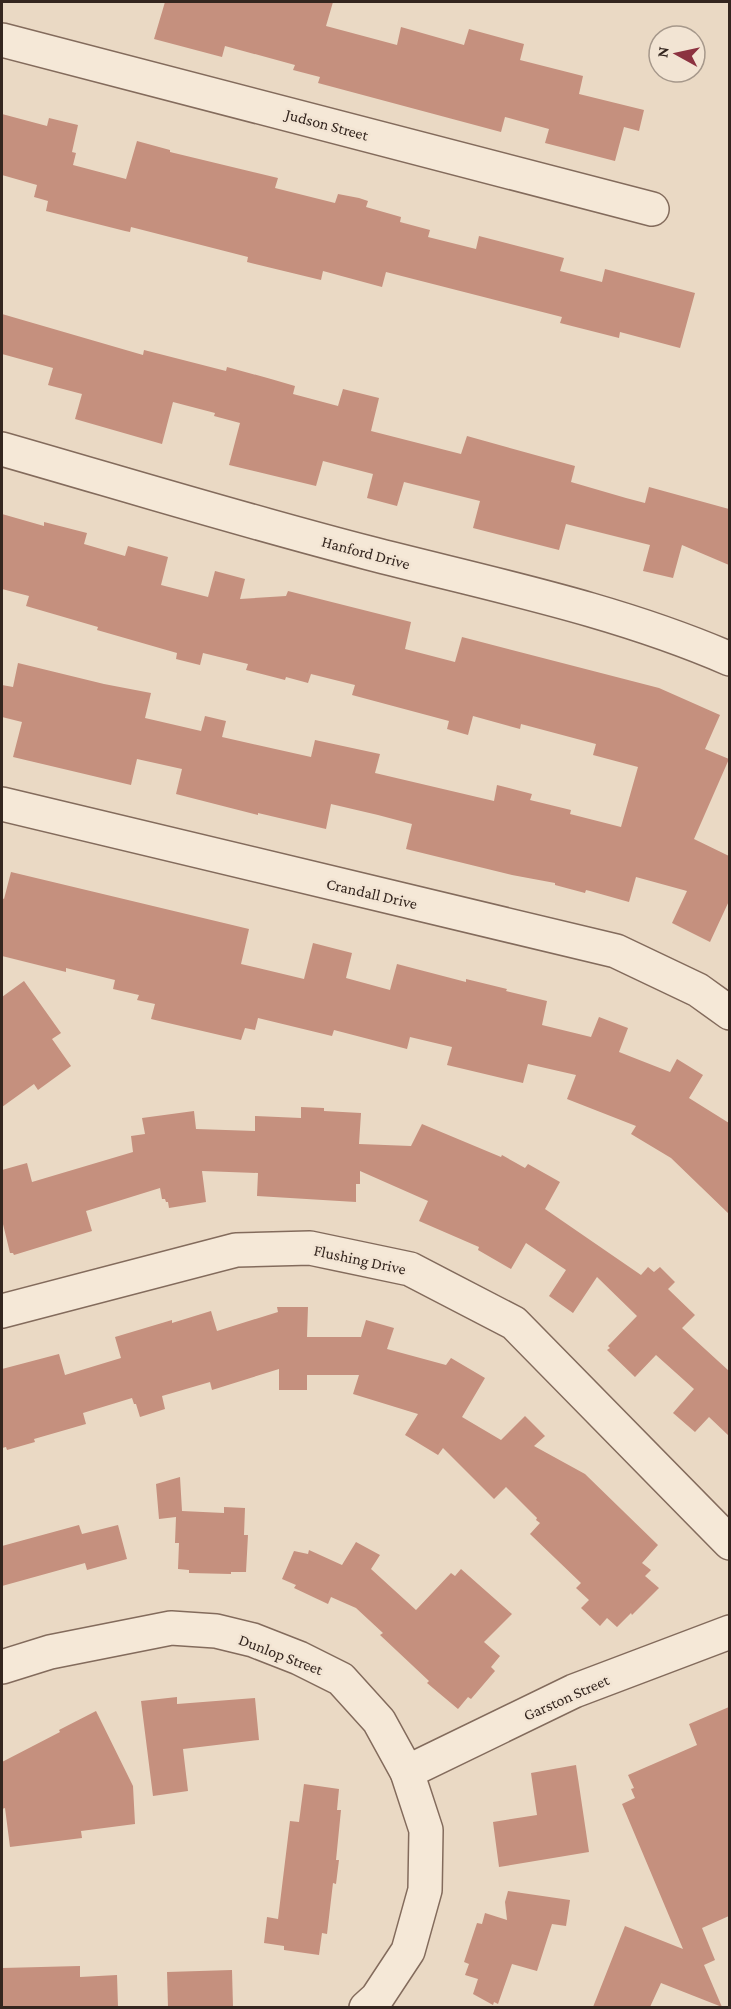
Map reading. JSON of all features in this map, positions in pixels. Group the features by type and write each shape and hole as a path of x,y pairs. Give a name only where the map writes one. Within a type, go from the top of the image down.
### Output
{"street":[{"name":"Judson Street","path":"2,40 652,209"},
{"name":"Hanford Drive","path":"2,449 341,546 579,607 686,640 729,659"},
{"name":"Crandall Drive","path":"2,804 616,951 698,990 729,1013"},
{"name":"Flushing Drive","path":"2,1311 236,1250 310,1248 410,1269 514,1323 729,1543"},
{"name":"Dunlop Street","path":"2,1667 50,1652 171,1628 216,1632 253,1640 299,1658 341,1679 379,1721 407,1772 426,1830 425,1890 408,1951 377,1998 366,2007"},
{"name":"Garston Street","path":"407,1772 574,1691 729,1632"}],"building":[{"path":"165,2 333,2 326,26 397,45 401,27 464,45 469,29 524,44 520,60 583,76 579,94 644,110 639,131 624,127 615,161 545,143 549,129 505,117 501,132 318,83 320,77 293,70 295,65 225,46 222,57 154,39"},
{"path":"2,114 47,126 49,118 78,125 72,152 76,153 73,165 126,179 137,141 170,150 170,152 278,178 275,188 335,203 338,194 359,198 368,201 366,207 401,217 400,222 430,230 428,237 476,249 479,236 564,258 560,271 602,282 605,269 695,293 680,348 620,332 619,338 560,323 562,317 386,272 382,287 323,271 321,280 247,262 248,257 131,227 130,232 46,211 48,201 34,197 37,185 2,175"},
{"path":"2,314 143,355 144,350 226,371 227,367 271,379 295,386 293,394 338,406 343,389 379,398 371,431 461,454 467,436 575,466 571,482 626,498 645,503 649,487 729,509 729,565 682,545 673,578 643,571 650,545 566,524 559,550 473,528 480,501 404,482 397,506 367,498 373,474 323,461 316,486 229,465 240,423 214,416 215,413 173,402 162,444 75,419 82,394 48,385 53,368 2,354"},
{"path":"2,514 44,526 44,522 87,533 84,544 125,556 128,546 168,557 161,585 208,597 215,571 245,579 240,599 286,596 288,591 411,622 405,649 455,662 462,637 659,688 720,715 705,749 729,759 694,839 729,856 729,901 710,942 672,923 687,891 636,877 629,902 406,849 412,824 378,815 331,804 326,829 258,813 258,815 176,794 182,769 137,759 131,785 13,757 22,722 2,717 2,685 13,687 18,663 151,693 145,718 201,731 205,716 226,721 222,737 311,757 315,740 380,754 375,773 494,801 497,785 532,794 530,800 571,810 570,814 621,827 638,767 593,755 596,744 521,724 520,729 473,716 468,735 447,729 449,721 352,695 355,685 311,674 308,683 246,670 248,664 203,653 200,665 176,659 177,653 97,630 98,627 26,606 29,596 2,589"},
{"path":"11,872 249,929 241,964 304,979 313,943 352,953 346,978 390,990 397,964 466,982 466,979 507,989 506,991 547,1001 542,1025 591,1037 599,1017 628,1028 619,1052 670,1072 677,1059 703,1075 689,1098 729,1123 729,1214 671,1158 631,1134 636,1126 567,1099 576,1075 528,1064 523,1083 447,1065 452,1047 410,1037 407,1049 334,1030 332,1036 258,1018 255,1030 245,1028 241,1040 151,1019 155,1004 137,1000 139,995 113,989 115,980 66,968 66,972 2,956 2,898 4,899"},
{"path":"24,981 61,1033 52,1039 71,1066 38,1090 34,1084 2,1107 2,997"},
{"path":"301,1107 361,1113 359,1144 411,1146 422,1124 501,1157 502,1155 525,1168 528,1164 560,1182 545,1209 641,1275 648,1267 654,1272 660,1267 675,1282 668,1289 695,1315 682,1328 729,1371 729,1436 709,1417 695,1432 673,1413 694,1389 656,1355 635,1377 607,1350 610,1348 608,1346 637,1316 597,1277 573,1313 549,1296 566,1270 526,1243 511,1269 478,1250 479,1247 419,1221 428,1201 360,1171 360,1184 356,1184 356,1202 257,1196 258,1173 202,1171 206,1202 169,1208 168,1202 162,1199 160,1188 86,1211 92,1231 14,1255 10,1253 2,1220 2,1170 27,1163 32,1182 133,1152 131,1136 145,1134 142,1118 194,1111 196,1129 255,1131 255,1116 301,1118"},
{"path":"277,1307 308,1307 307,1337 361,1337 366,1320 394,1328 387,1349 446,1365 451,1358 485,1378 462,1417 501,1440 525,1416 545,1436 534,1446 585,1474 658,1545 642,1563 651,1570 645,1576 659,1588 617,1627 607,1618 600,1626 581,1608 589,1600 576,1588 581,1583 530,1534 540,1523 536,1520 537,1518 506,1487 494,1499 443,1448 438,1455 405,1435 418,1414 353,1394 359,1375 307,1375 307,1390 279,1390 279,1369 212,1390 210,1382 162,1396 165,1409 140,1417 132,1398 83,1413 86,1424 34,1439 35,1442 7,1450 6,1447 2,1448 2,1369 59,1354 65,1375 121,1358 115,1337 211,1311 217,1331 278,1312"},
{"path":"180,1477 182,1511 224,1513 224,1507 245,1508 244,1535 248,1535 246,1572 189,1573 189,1570 178,1569 179,1543 175,1543 176,1517 159,1519 156,1484"},
{"path":"79,1525 82,1534 118,1525 127,1559 87,1570 85,1563 2,1586 2,1546"},
{"path":"356,1542 380,1555 371,1569 416,1610 451,1573 455,1576 461,1569 512,1614 484,1642 500,1656 491,1667 495,1671 471,1699 468,1697 458,1709 427,1683 429,1681 380,1635 383,1633 356,1608 331,1597 328,1604 294,1588 296,1585 282,1579 294,1551 308,1554 309,1550 342,1565"},
{"path":"177,1697 177,1704 255,1698 259,1740 183,1749 188,1791 153,1796 141,1701"},
{"path":"729,1707 729,1916 702,1928 715,1960 704,1965 722,2007 661,1983 650,2007 593,2007 625,1926 683,1949 622,1804 635,1798 631,1789 634,1788 628,1775 697,1745 689,1724"},
{"path":"96,1711 133,1786 135,1824 81,1831 82,1838 10,1847 5,1808 2,1809 2,1762"},
{"path":"576,1765 589,1852 499,1867 493,1822 537,1815 531,1773"},
{"path":"304,1784 339,1789 337,1810 341,1810 336,1884 333,1883 327,1934 322,1933 319,1955 284,1950 284,1946 264,1943 267,1917 278,1919 290,1821 299,1822"},
{"path":"508,1891 570,1900 566,1926 552,1924 537,1971 512,1964 498,2004 494,2002 493,2005 473,1994 478,1979 465,1975 469,1964 464,1962 477,1923 482,1924 485,1913 507,1920 505,1902"},
{"path":"80,1966 80,1977 117,1975 118,2007 2,2007 2,1968"},
{"path":"232,1970 233,2007 168,2007 167,1972"}]}
